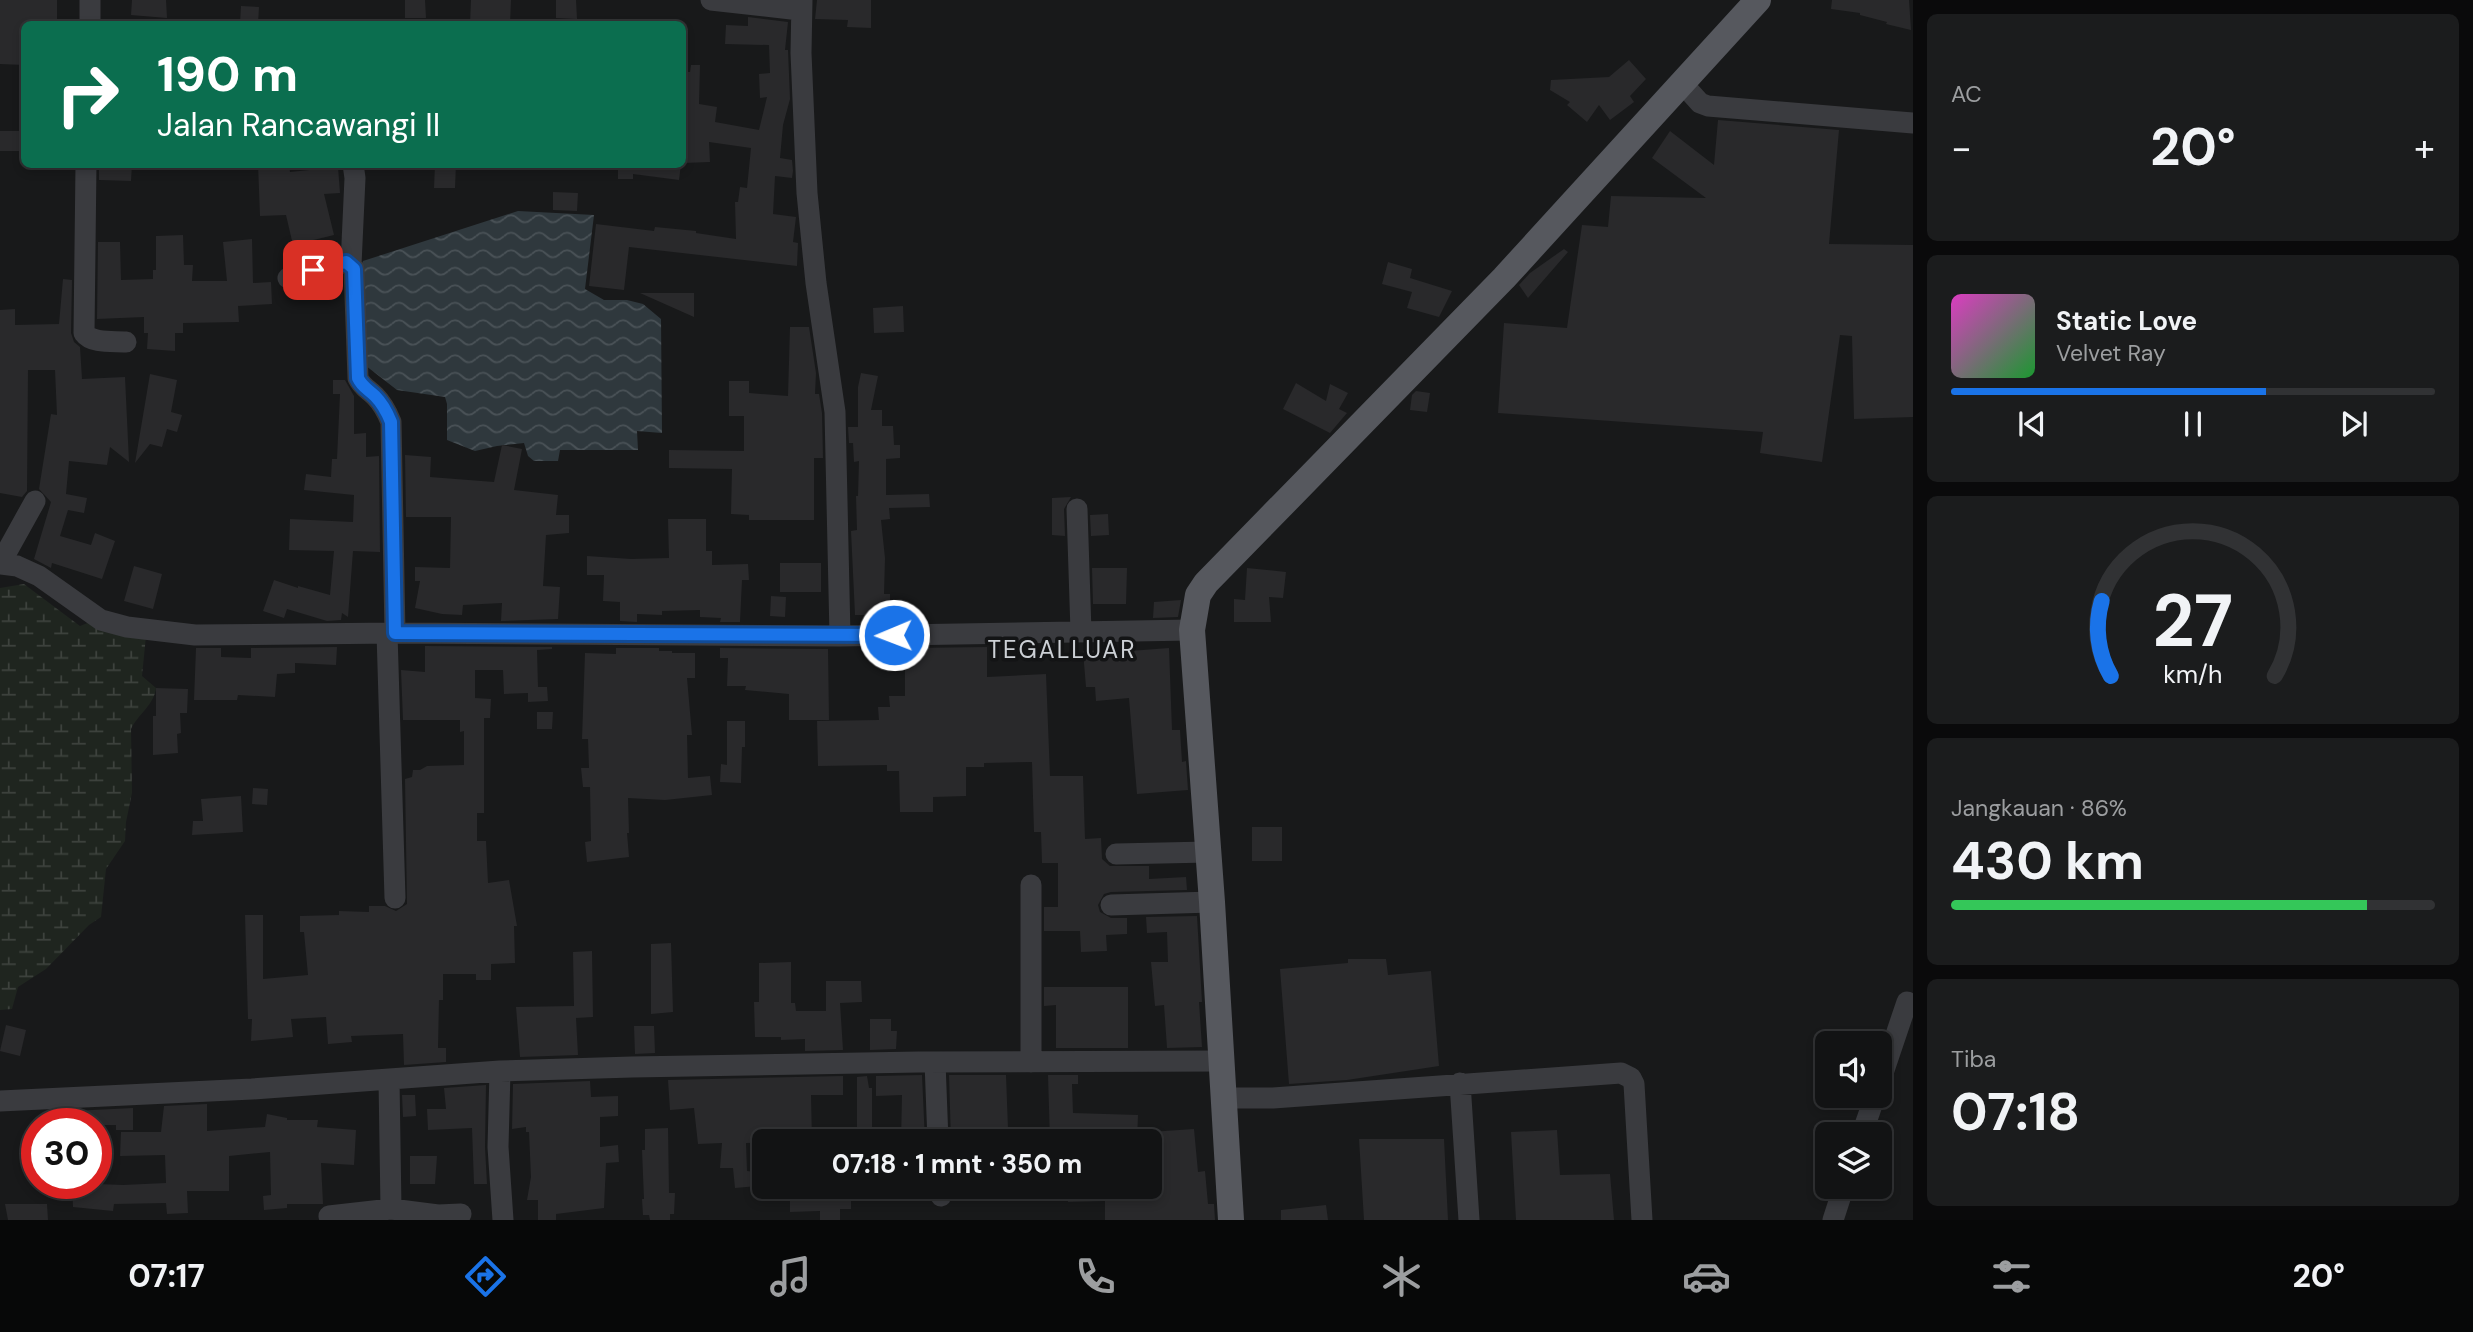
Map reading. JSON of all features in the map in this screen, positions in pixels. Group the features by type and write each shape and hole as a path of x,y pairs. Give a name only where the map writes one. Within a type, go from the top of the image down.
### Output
{"main road":[{"path":"1231,1220 1192,630 1198,595 1206,583 1504,278 1758,0"}],"street":[{"path":"90,0 90,21"},
{"path":"711,0 801,5 807,192 816,283 835,412 841,636"},
{"path":"1682,83 1700,103 1707,106 1913,123"},
{"path":"86,168 84,333 87,338 93,340 126,342"},
{"path":"351,265 354,168"},
{"path":"288,278 338,262 346,262 354,269 358,378 362,386 387,410 391,422 395,898"},
{"path":"36,501 0,564 17,566 39,576 101,620 127,627 195,635 391,633 841,636 1192,630"},
{"path":"1077,509 1081,632"},
{"path":"1115,854 1208,852"},
{"path":"1031,885 1031,1062"},
{"path":"1111,905 1212,902"},
{"path":"1892,1046 1907,1002"},
{"path":"0,1101 252,1089 500,1071 935,1062 1222,1061"},
{"path":"935,1062 938,1129"},
{"path":"500,1071 498,1147 503,1220"},
{"path":"1224,1098 1273,1098 1621,1073 1634,1084 1642,1220"},
{"path":"389,1079 391,1209"},
{"path":"1460,1083 1469,1220"},
{"path":"1833,1220 1840,1199"},
{"path":"329,1216 391,1209 438,1215 461,1214"}],"green space":[{"path":"24,584 80,626 90,622 146,636 142,676 156,688 152,699 131,729 132,793 125,841 106,869 101,917 89,925 46,969 18,987 12,1009 0,1010 0,588"}],"water":[{"path":"518,211 594,215 585,289 604,300 627,300 643,304 661,319 662,433 637,431 638,450 560,450 558,461 534,461 528,456 524,443 475,451 447,440 445,397 397,390 361,362 359,272 363,261"}],"building":[{"path":"0,0 57,0 57,21 21,21 21,65 0,64"},
{"path":"132,0 166,0 167,18 131,15"},
{"path":"405,0 425,0 426,18 405,18"},
{"path":"471,0 511,0 510,21 470,21"},
{"path":"556,0 576,0 577,19 556,18"},
{"path":"817,0 871,0 871,28 847,27 848,20 815,19"},
{"path":"1832,0 1909,0 1911,30 1886,24 1887,22 1860,13 1831,9"},
{"path":"241,6 259,7 258,21 240,21"},
{"path":"748,17 788,22 785,50 788,50 790,99 783,125 780,158 792,160 793,171 792,178 775,176 773,214 796,217 793,242 798,243 797,266 629,247 624,290 589,286 596,224 654,231 655,227 696,231 736,239 735,202 738,202 740,187 747,188 751,148 709,142 710,162 686,163 686,72 690,72 691,65 700,65 699,104 717,107 715,122 759,130 767,97 760,98 759,74 770,73 769,45 725,44 726,25 748,26"},
{"path":"1629,60 1646,79 1630,96 1634,102 1610,120 1599,105 1587,122 1567,105 1570,102 1550,90 1551,80 1609,77"},
{"path":"1718,120 1839,130 1829,244 1913,245 1913,417 1854,419 1852,336 1840,335 1822,462 1760,453 1763,432 1498,413 1504,323 1567,328 1582,225 1608,227 1611,196 1706,198 1652,158 1670,131 1714,165"},
{"path":"0,131 21,131 21,151 0,151"},
{"path":"99,168 132,168 131,181 99,180"},
{"path":"258,168 290,168 290,172 338,168 340,193 324,194 334,235 293,245 286,215 260,216"},
{"path":"435,168 456,168 455,188 434,188"},
{"path":"618,168 680,168 679,180 633,174 633,179 618,179"},
{"path":"553,192 578,193 577,211 553,210"},
{"path":"183,235 184,265 193,265 192,281 227,281 223,242 252,239 253,283 271,282 272,304 238,306 239,322 183,323 183,333 175,333 175,351 147,349 148,333 144,333 144,317 97,319 98,242 120,242 121,280 153,279 153,270 156,270 156,236"},
{"path":"1564,249 1568,252 1528,298 1519,285 1530,273"},
{"path":"1388,262 1412,269 1410,278 1452,291 1439,317 1407,308 1412,292 1382,284"},
{"path":"63,279 72,280 71,333 74,342 80,347 82,379 125,377 129,462 110,447 107,465 69,461 66,494 87,498 84,513 68,510 60,536 91,545 95,533 115,541 102,579 52,563 51,568 34,559 51,502 39,489 51,414 57,415 55,370 28,370 27,491 22,497 0,493 0,310 15,309 15,325 59,324"},
{"path":"640,293 694,293 694,317"},
{"path":"903,306 904,332 874,333 873,308"},
{"path":"790,327 809,327 816,373 815,394 819,394 822,413 823,458 814,458 814,520 749,520 749,515 731,514 732,469 669,468 669,450 744,451 744,416 729,416 729,381 749,381 749,393 788,396"},
{"path":"861,373 878,376 871,410 882,410 882,426 893,426 894,445 900,445 900,458 886,459 886,495 929,494 930,507 889,508 890,519 881,520 885,558 884,594 890,594 890,615 855,615 851,531 857,530 859,461 854,462 853,443 849,443 848,427 858,427 858,387"},
{"path":"150,374 177,380 171,412 182,415 177,432 167,429 162,447 150,444 135,463"},
{"path":"333,380 345,380 354,396 354,434 366,433 366,457 379,456 380,552 353,551 348,617 342,613 341,620 327,621 287,609 284,618 263,611 274,580 330,595 334,551 289,550 290,519 353,522 354,495 304,490 306,474 331,477 332,459 337,459 340,394 333,394"},
{"path":"1296,383 1326,401 1330,384 1348,393 1339,409 1347,413 1330,433 1283,409"},
{"path":"1416,391 1430,393 1427,412 1410,410 1412,395"},
{"path":"502,445 522,449 514,490 558,495 556,515 569,515 569,533 546,535 543,586 560,587 558,619 501,621 502,603 463,605 462,615 415,608 420,581 415,581 415,567 450,568 451,517 406,517 405,455 431,457 430,477 494,482"},
{"path":"1071,497 1064,509 1065,536 1052,535 1052,498"},
{"path":"1108,514 1109,535 1091,536 1090,515"},
{"path":"668,519 706,519 706,551 712,551 712,565 748,564 749,580 742,580 740,622 720,622 721,618 700,617 700,610 662,611 662,615 637,614 637,622 620,621 620,602 603,601 604,575 587,575 587,556 669,558"},
{"path":"780,563 821,563 821,592 780,592"},
{"path":"134,566 162,574 153,609 124,601"},
{"path":"1092,568 1127,568 1126,604 1093,604"},
{"path":"1247,568 1286,572 1283,598 1269,597 1271,622 1234,622 1234,599 1245,600"},
{"path":"771,596 786,597 785,617 770,616"},
{"path":"1181,600 1178,617 1153,618 1154,602"},
{"path":"425,646 552,647 537,650 538,687 547,687 548,701 528,702 528,693 504,694 503,670 475,670 475,698 491,699 490,718 484,718 484,813 477,813 477,841 486,841 488,883 509,880 517,926 514,926 515,963 491,964 491,980 476,980 476,974 443,974 443,1000 439,1000 438,1048 446,1048 446,1062 404,1065 403,1034 351,1036 352,1042 328,1044 326,1017 291,1019 293,1037 251,1041 245,915 263,915 263,979 308,975 304,932 300,932 300,916 339,915 339,911 369,912 369,906 385,906 396,911 407,904 405,779 412,777 413,770 427,766 464,765 464,731 460,732 460,720 403,720 401,670 425,672"},
{"path":"337,647 336,665 295,663 295,673 277,674 275,697 238,695 237,700 194,700 196,648 221,648 221,657 251,658 251,648"},
{"path":"987,647 987,677 1046,674 1050,776 1083,776 1085,839 1101,838 1102,859 1110,866 1149,866 1149,879 1186,877 1187,890 1104,894 1098,905 1100,912 1111,918 1127,918 1127,934 1106,935 1107,951 1081,952 1080,931 1044,931 1044,907 1058,907 1058,863 1042,863 1041,832 1034,832 1032,762 984,763 984,767 966,767 966,796 933,797 933,812 900,812 899,771 887,771 887,765 818,766 817,721 879,720 878,707 890,707 889,696 905,696 905,657 913,656 913,648"},
{"path":"616,648 659,648 659,651 672,653 695,653 695,678 687,678 692,735 687,735 688,778 710,776 712,795 665,800 628,798 629,857 587,862 585,842 591,841 590,787 583,787 581,768 589,768 588,739 582,739 585,653 616,654"},
{"path":"720,648 828,649 829,720 789,720 789,694 745,690 746,686 727,686 728,658 720,658"},
{"path":"1169,648 1172,730 1180,730 1182,762 1186,761 1188,790 1137,794 1129,698 1096,701 1095,687 1086,687 1083,651 1104,650 1104,653"},
{"path":"156,688 188,689 187,713 180,713 178,753 153,755"},
{"path":"537,712 553,712 552,729 537,729"},
{"path":"727,721 745,721 741,783 720,782 721,764 727,765"},
{"path":"253,788 268,789 267,805 252,804"},
{"path":"241,796 243,832 192,835 193,821 203,821 201,799"},
{"path":"1252,827 1282,827 1282,861 1252,861"},
{"path":"1197,916 1202,1047 1167,1048 1164,1005 1155,1006 1151,962 1168,962 1167,932 1147,933 1146,917"},
{"path":"671,943 673,1012 651,1014 651,944"},
{"path":"592,951 593,1017 576,1018 578,1055 520,1057 516,1007 574,1006 573,952"},
{"path":"1348,959 1386,959 1388,975 1431,971 1439,1066 1347,1080 1289,1084 1280,969 1348,963"},
{"path":"791,962 791,1003 795,1003 796,1011 826,1011 826,981 861,981 862,1002 840,1003 843,1050 805,1051 805,1039 755,1037 754,1002 759,1002 759,963"},
{"path":"1044,987 1128,987 1128,1048 1056,1048 1056,1005 1044,1006"},
{"path":"870,1019 891,1019 891,1031 897,1031 896,1049 870,1050"},
{"path":"6,1025 26,1030 20,1056 0,1051"},
{"path":"634,1026 654,1026 655,1053 635,1054"},
{"path":"922,1075 924,1129 901,1129 902,1095 876,1096 876,1076"},
{"path":"949,1075 1006,1075 1008,1129 951,1129"},
{"path":"1048,1075 1078,1075 1078,1084 1072,1084 1073,1113 1138,1115 1137,1129 1050,1129"},
{"path":"843,1076 843,1095 811,1095 812,1129 752,1129 752,1143 746,1143 747,1171 752,1172 752,1187 735,1188 733,1168 720,1168 722,1143 698,1144 694,1108 670,1110 668,1080"},
{"path":"867,1076 869,1088 872,1088 872,1128 857,1129 857,1077"},
{"path":"590,1081 591,1097 618,1096 618,1116 600,1117 600,1147 618,1145 619,1162 606,1163 604,1208 556,1214 556,1220 538,1220 538,1200 527,1200 531,1177 529,1132 526,1132 526,1127 512,1129 513,1084"},
{"path":"486,1085 487,1184 474,1184 472,1128 428,1130 427,1109 446,1109 444,1088"},
{"path":"402,1095 415,1095 416,1116 403,1117"},
{"path":"207,1104 207,1131 265,1127 267,1114 287,1120 318,1120 317,1127 356,1130 354,1165 321,1163 323,1204 287,1204 287,1208 264,1210 263,1196 271,1195 270,1152 229,1156 229,1191 187,1191 188,1213 167,1214 166,1203 114,1204 113,1211 73,1207 73,1199 112,1199 112,1185 166,1183 165,1155 120,1156 121,1132 161,1132 164,1106"},
{"path":"133,1108 133,1130 116,1130 116,1125 112,1125 112,1109"},
{"path":"668,1128 669,1193 675,1193 674,1214 670,1214 670,1220 650,1220 649,1215 643,1215 642,1199 645,1129"},
{"path":"1194,1129 1198,1172 1205,1171 1208,1204 1214,1204 1215,1220 1105,1220 1105,1201 1068,1202 1068,1199 1162,1199 1162,1131"},
{"path":"1557,1130 1560,1175 1610,1174 1614,1220 1516,1220 1511,1132"},
{"path":"1359,1139 1444,1139 1448,1220 1364,1220"},
{"path":"410,1156 437,1156 435,1184 410,1184"},
{"path":"790,1199 851,1199 851,1209 840,1209 840,1220 820,1220 820,1211 790,1212"},
{"path":"5,1204 47,1204 48,1220 8,1220"},
{"path":"1326,1205 1328,1220 1281,1220 1281,1210"}],"district":[{"name":"TEGALLUAR","path":"1062,650"}],"route":[{"path":"313,270 338,262 346,262 354,269 358,378 362,386 387,410 391,422 395,633 894,635"}]}
